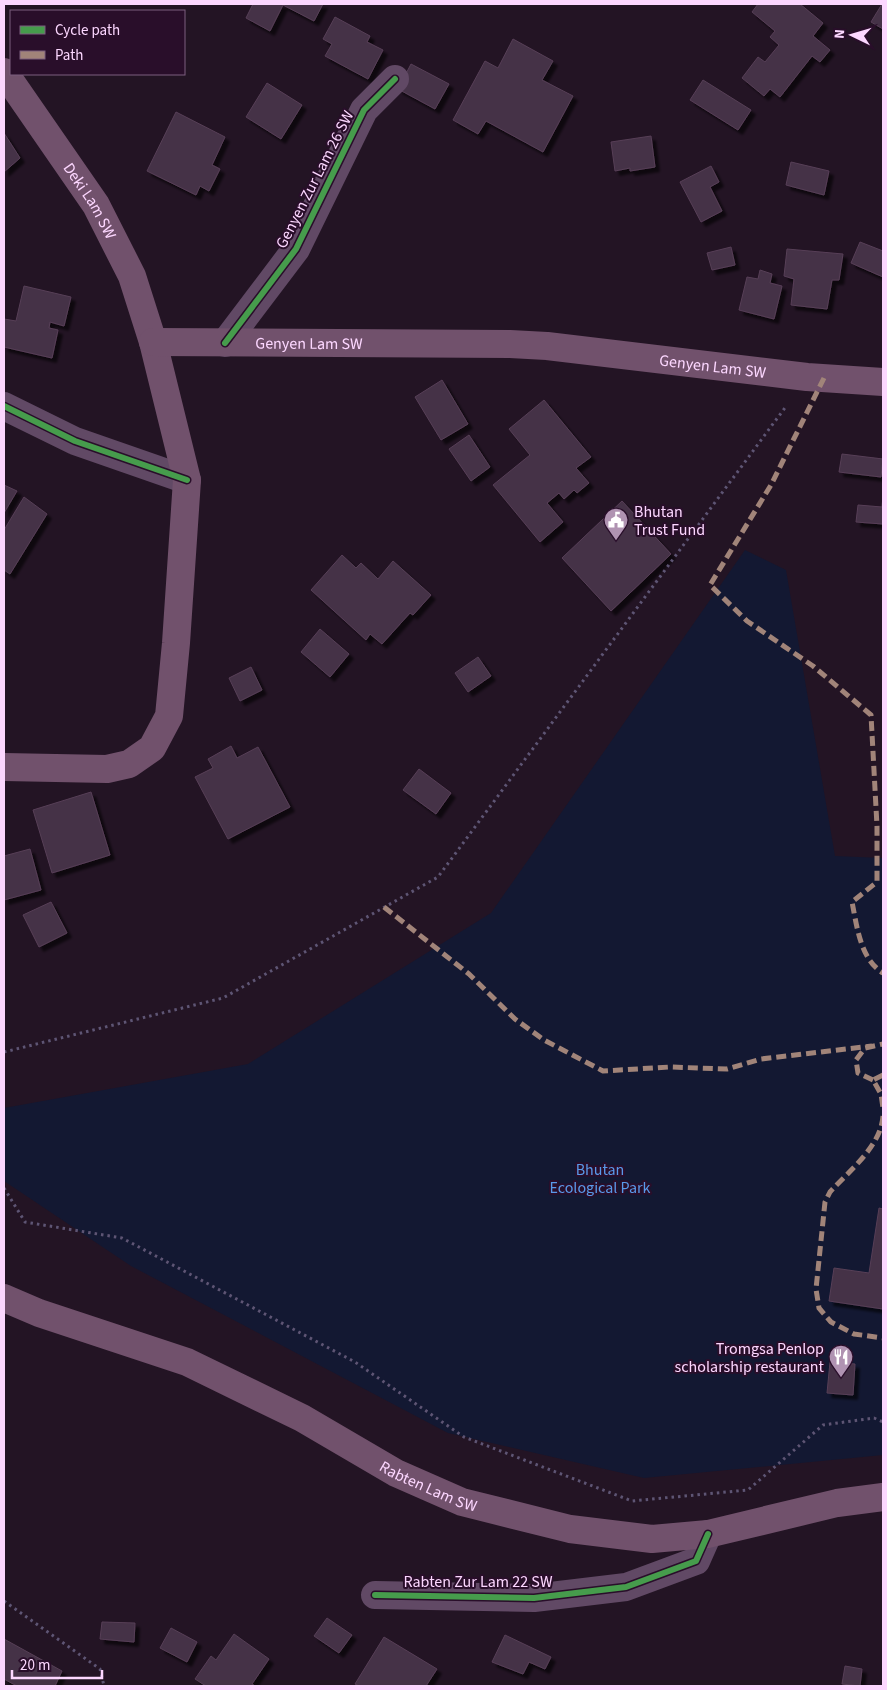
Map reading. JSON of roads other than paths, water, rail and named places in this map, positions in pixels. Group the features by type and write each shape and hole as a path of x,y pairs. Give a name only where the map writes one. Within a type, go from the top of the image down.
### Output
{"main road":[{"name":"Deki Lam SW","path":"4,72 96,205 132,276 153,342"},
{"name":"Genyen Lam SW","path":"153,342 510,344 547,346 807,377 883,382"},
{"path":"4,767 107,769 129,764 152,748 169,716 187,480 153,342"},
{"name":"Rabten Lam SW","path":"4,1298 187,1362 302,1418 396,1473 462,1502 570,1529 652,1539 708,1534 837,1504 879,1492"}],"street":[{"name":"Genyen Zur Lam 26 SW","path":"225,343 296,249 364,110 395,79"},
{"path":"4,406 76,441 187,480"},
{"name":"Rabten Zur Lam 22 SW","path":"375,1595 534,1598 626,1587 696,1561 708,1534"}],"place":[{"name":"Bhutan Trust Fund","path":"616,541"},
{"name":"Tromgsa Penlop scholarship restaurant","path":"841,1378"}],"park label":[{"name":"Bhutan Ecological Park","path":"600,1178"}]}
